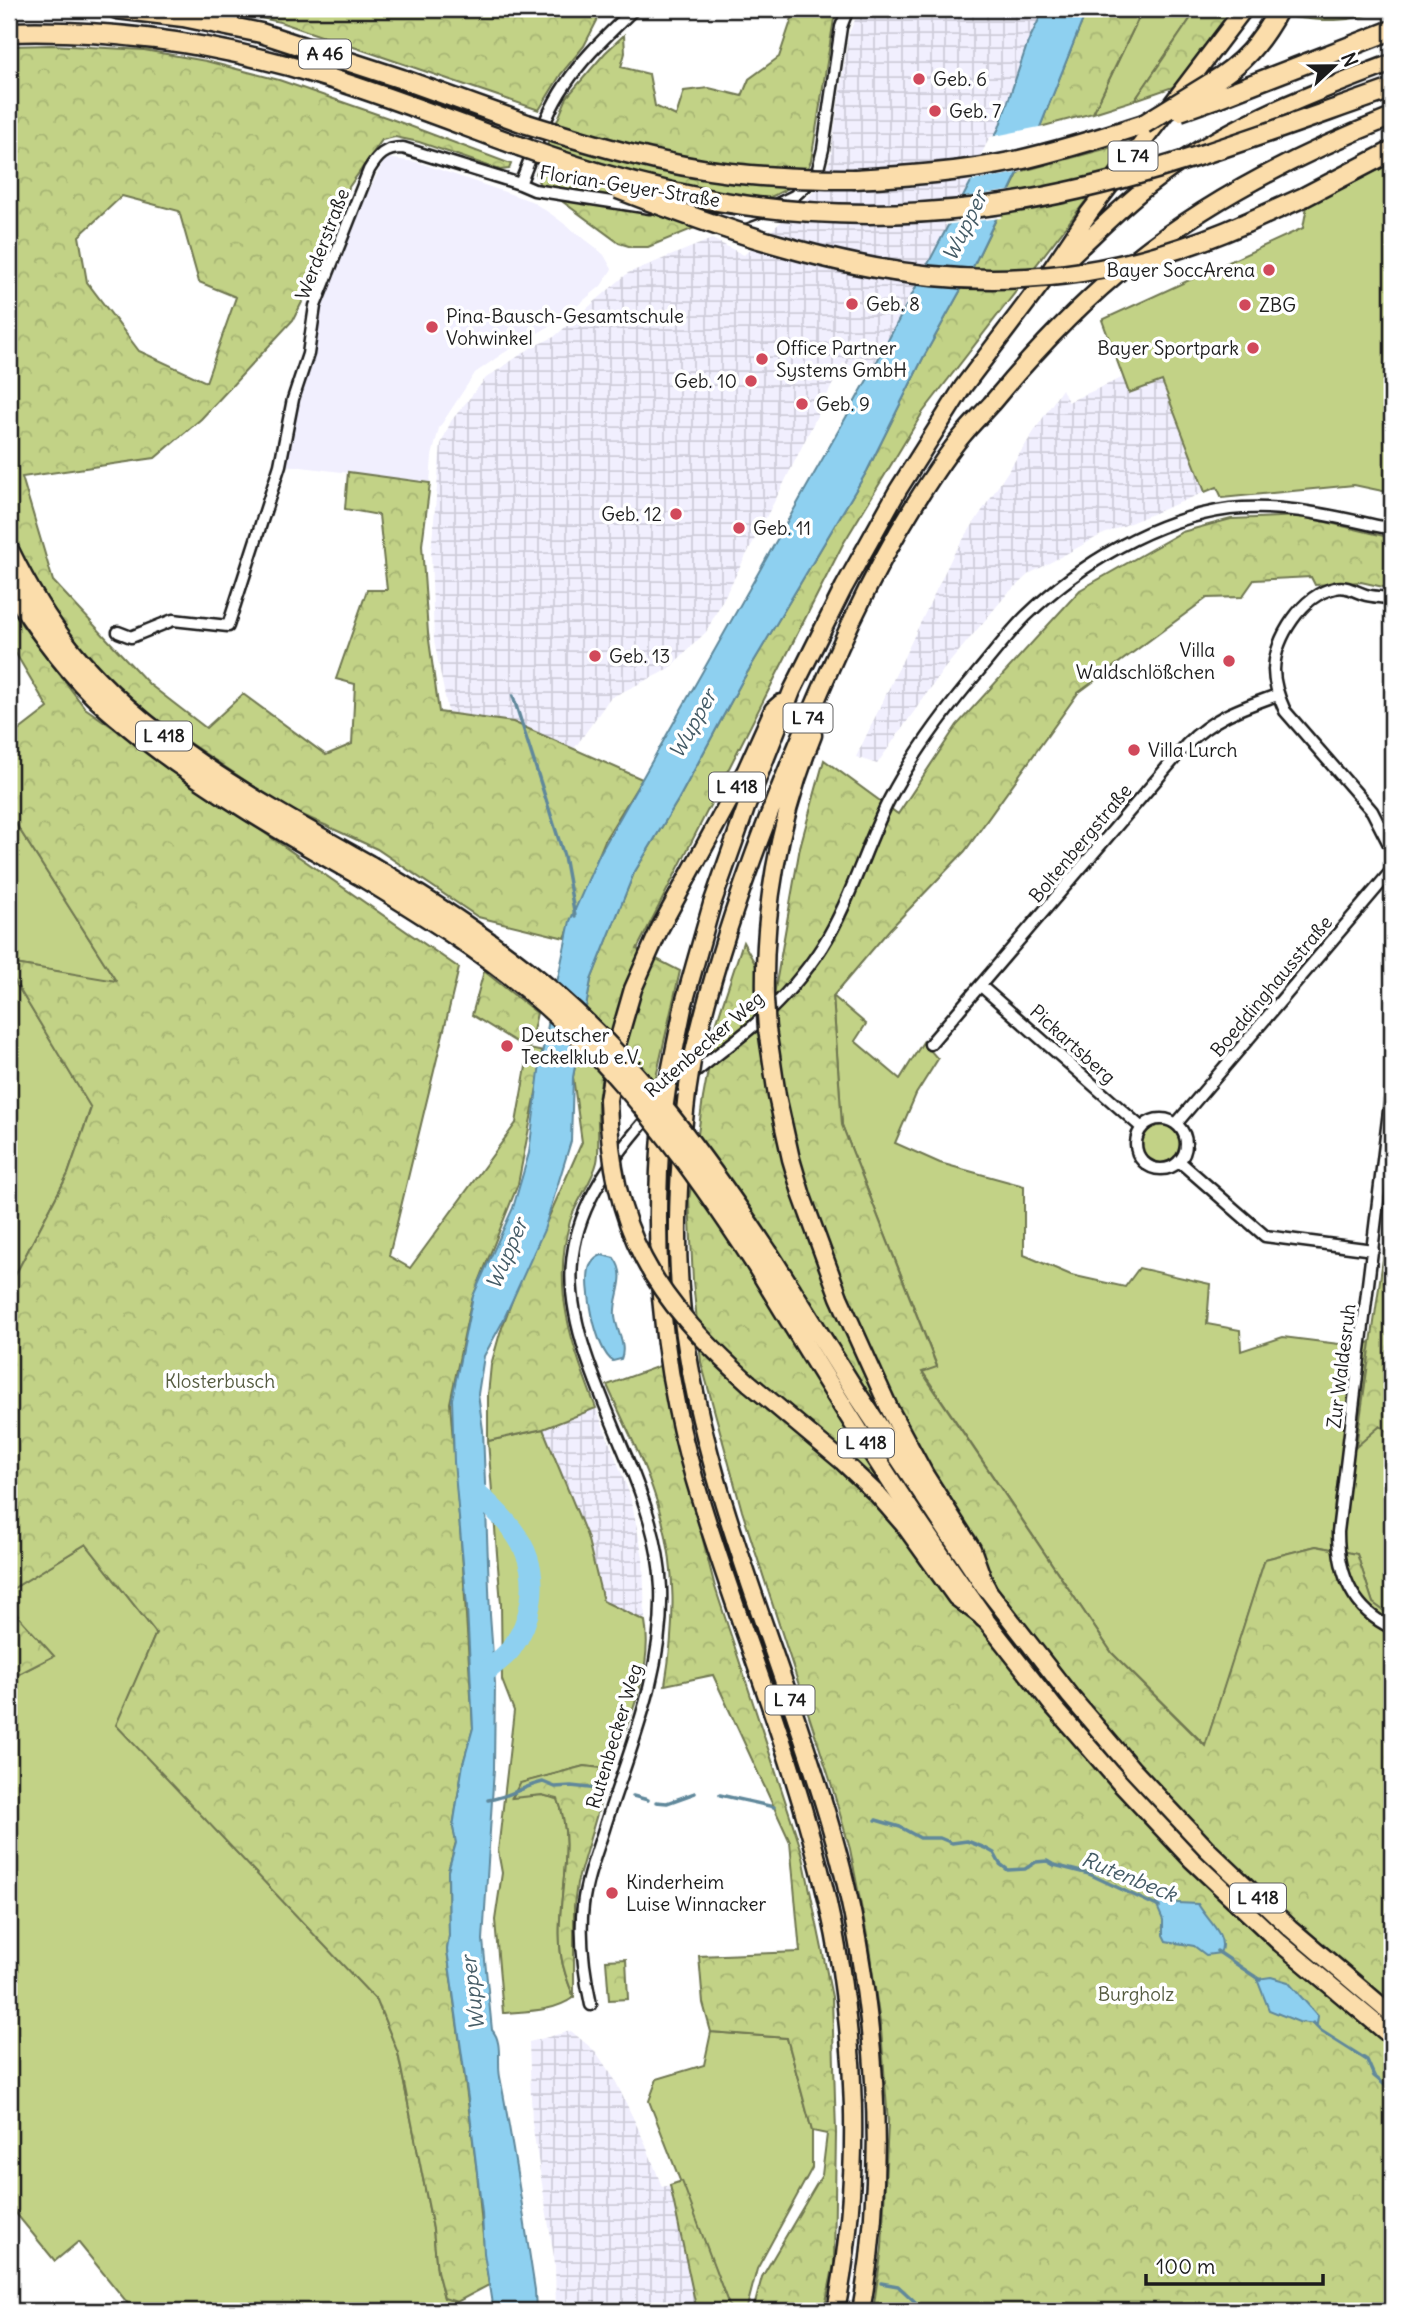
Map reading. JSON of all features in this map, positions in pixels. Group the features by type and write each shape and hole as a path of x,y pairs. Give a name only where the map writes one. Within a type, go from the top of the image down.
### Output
{"highway":[{"name":"A 46","path":"117,9 183,17 261,33 599,147 688,166 771,177 855,179 958,170 1014,161 1082,144 1144,124 1212,92"},
{"name":"L 74","path":"836,2311 849,2217 852,2123 848,2033 839,1965 827,1899 804,1813 770,1704 707,1522 677,1410 667,1354 658,1268 658,1188 668,1082 684,1003 712,904 746,808 792,691 844,587 898,490 963,387 1044,280 1089,213 1244,9"},
{"path":"1212,92 1262,38 1279,9"},
{"path":"1212,92 1392,30"},
{"name":"A 46","path":"9,32 155,39 250,56 327,77 548,157 654,189 734,205 815,214 921,213 982,207 1041,197 1120,179 1193,157 1389,90"},
{"name":"L 74","path":"1044,280 1150,184 1220,136 1312,93 1392,63"},
{"name":"L 74","path":"861,2311 873,2221 876,2170 874,2075 864,1986 847,1894 824,1808 790,1699 722,1501 695,1394 681,1306 677,1245 679,1170 692,1061 718,960 762,832 817,697 859,602 917,500 961,436 1043,344 1134,259 1188,221 1279,167 1392,117"},
{"path":"548,157 615,188 744,235 848,264 943,278 1030,279 1099,270 1179,250 1304,197 1392,151"},
{"name":"L 74","path":"986,1588 972,1549 925,1475 890,1410 839,1297 791,1159 776,1096 765,999 766,936 775,863 786,812 802,762 832,684 865,609 889,563 922,507 989,406"},
{"name":"L 418","path":"9,550 44,614 71,650 131,711 182,750 367,872"},
{"name":"L 418","path":"9,585 59,658 95,697 173,761 222,794 474,931 524,968 617,1055 675,1123 762,1259 864,1405 986,1588 1070,1696 1133,1770 1208,1850 1290,1928 1392,2015"},
{"name":"L 418","path":"792,691 774,710 746,770 660,928 633,989 618,1041 608,1100 613,1174 635,1242 667,1298 710,1347 878,1495 905,1526 956,1597 984,1618"},
{"name":"L 418","path":"762,1259 840,1404 919,1527 984,1618 1053,1706 1192,1860 1280,1943 1392,2037"}],"street":[{"path":"520,184 552,107 565,84 585,59 634,9"},
{"name":"Florian-Geyer-Straße","path":"520,184 534,190 735,221 794,196 807,185 818,169 841,27 848,9"},
{"name":"Werderstraße","path":"118,632 131,638 173,620 228,626 281,465 293,399 307,354 315,306 369,170 379,155 393,148 403,148 520,184"},
{"name":"Rutenbecker Weg","path":"591,2005 583,1951 583,1905 593,1862 646,1703 658,1644 661,1587 648,1511 594,1381 574,1314 571,1291 573,1249 580,1221 595,1188 619,1152 680,1084 752,1026 801,976 823,946 843,907 905,770 940,716 1025,617 1053,593 1117,548 1201,514 1231,509 1271,508 1303,511 1392,529"},
{"path":"1392,598 1364,595 1349,588 1337,587 1324,592 1310,601 1296,616 1283,638 1275,662 1277,695 1285,711 1372,811 1392,850"},
{"name":"Boltenbergstraße","path":"930,1044 1202,729 1234,710 1277,695"},
{"name":"Boeddinghausstraße","path":"1176,1124 1392,870"},
{"name":"Pickartsberg","path":"981,986 1142,1128"},
{"name":"Zur Waldesruh","path":"1392,1086 1338,1532 1338,1550 1345,1578 1360,1605 1380,1622 1392,1628"},
{"path":"1162,1119 1176,1124 1186,1142 1179,1161 1164,1168 1156,1168 1142,1160 1136,1144 1142,1128 1154,1120 1162,1119"},
{"path":"1179,1161 1265,1236 1373,1250"}],"shaded area":[{"path":"860,9 1044,9 1028,42 999,128 871,373 843,363 706,632 667,670 610,698 574,749 511,722 448,712 434,640 431,552 441,444 451,421 486,378 532,347 554,337 628,273 712,239 744,255 808,198 823,180 830,159 849,33"},
{"name":"Pina-Bausch-Gesamtschule Vohwinkel","path":"385,158 417,162 531,201 594,246 604,255 612,269 601,286 560,320 475,373 439,428 432,456 430,483 285,465 317,316 346,238"},
{"path":"1124,377 1130,392 1162,380 1205,492 1099,536 1029,574 1007,594 944,669 877,764 856,757 953,555 1062,389 1068,402"},
{"path":"596,1408 630,1495 643,1557 645,1621 603,1601 587,1536 543,1429"},
{"path":"571,2031 596,2052 615,2080 646,2145 662,2187 670,2185 697,2311 556,2311 555,2263 532,2123 529,2042"}],"green space":[{"path":"219,9 603,9 584,46 561,74 539,110 280,22"},
{"path":"795,9 840,9 834,19 811,161 802,181 775,195 648,247 632,247 619,243 540,185 536,176 537,170 567,97 624,35 625,53 621,67 649,74 655,106 676,116 684,91 709,88 742,96 749,79 779,57"},
{"path":"1087,9 1143,9 1093,113 1040,127"},
{"path":"1143,9 1197,9 1135,100 1093,113"},
{"path":"1197,9 1232,9 1173,87 1135,100"},
{"path":"1297,9 1383,9 1350,19 1316,20 1293,17"},
{"path":"51,45 144,50 206,61 279,80 511,164 509,169 500,170 419,142 395,137 382,140 349,187 328,251 293,320 201,419 155,458 22,477 53,581 149,684 206,728 243,694 326,755 352,744 355,684 336,679 367,590 387,590 379,515 345,509 348,472 430,483 422,545 428,633 439,712 513,722 642,779 606,838 565,938 478,917 377,849 283,806 167,728 81,655 26,573 9,525 9,46","holes":["122,196 179,211 199,282 236,297 206,382 139,351 87,282 79,236"]},
{"path":"1131,142 923,412 843,544 637,949 680,971 655,1082 611,1035 599,1095 597,1162 570,1221 565,1246 563,1270 567,1316 579,1362 596,1408 543,1429 488,1441 491,1365 500,1333 582,1142 573,1077 591,980 634,873 678,800 741,683 867,471 923,358 969,275 1019,172"},
{"name":"Bayer Sportpark","path":"1392,163 1392,493 1354,485 1222,498 1217,487 1205,492 1162,381 1129,393 1102,320 1303,228 1307,206"},
{"name":"Burgholz","path":"1301,516 1392,538 1392,589 1361,582 1315,585 1311,577 1254,580 1242,597 1207,598 1078,693 965,851 890,929 833,996 842,1125 937,1367 922,1372 1112,1653 1205,1746 1265,1559 1316,1546 1357,1554 1373,1603 1392,1617 1392,2311 873,2311 882,2248 888,2123 881,2029 868,1941 850,1849 831,1783 742,1511 701,1362 689,1199 717,1021 743,942 780,1009 774,995 800,847 824,760 898,814 957,725 1080,590 1182,532 1231,519"},
{"name":"Klosterbusch","path":"9,600 22,625 85,708 459,968 389,1256 410,1268 516,1123 529,1050 472,1015 484,971 537,1013 529,1049 544,1052 518,1184 471,1302 450,1403 473,1728 463,1764 453,1827 456,1842 448,1871 447,1950 474,2145 489,2285 457,2302 444,2298 398,2053 377,2001 116,1725 156,1633 86,1544 9,1591 9,1287 68,1174 91,1108 9,972 9,963 116,981 9,813 9,738 48,708 9,642"},
{"path":"9,813 117,982 9,963"},
{"path":"9,972 91,1107 68,1174 9,1287"},
{"path":"833,996 866,1024 855,1041 900,1079 923,1042 938,1059 916,1094 895,1143 940,1163 1024,1186 1024,1255 1071,1275 1125,1287 1139,1268 1210,1284 1207,1324 1240,1330 1241,1351 1283,1337 1355,1346 1371,1342 1356,1445 1380,1426 1392,1434 1392,1617 1373,1603 1357,1554 1316,1546 1265,1559 1206,1746 1112,1653 922,1371 937,1366 842,1125"},
{"path":"1161,1125 1175,1130 1180,1144 1175,1158 1161,1163 1147,1158 1142,1144 1147,1130"},
{"path":"1392,1197 1392,1434 1380,1426 1356,1447"},
{"path":"662,1365 673,1423 715,1587 802,1852 832,1997 836,2133 834,2264 824,2311 753,2311 762,2277 822,2175 827,2134 812,2131 787,2038 711,2032 703,2003 699,1956 800,1952 790,1842 713,1675 665,1685 671,1640 672,1596 665,1531 648,1477 607,1385"},
{"path":"543,1429 587,1536 603,1601 645,1621 646,1659 631,1716 610,1769 584,1766 521,1783 512,1797 542,1795 558,1799 566,1837 560,1916 561,1955 574,1997 558,2006 503,2013 495,1920 502,1873 498,1851 514,1711 502,1680 501,1604 488,1441"},
{"path":"86,1544 156,1633 117,1725 377,2001 398,2053 444,2298 457,2302 449,2311 134,2311 78,2242 55,2261 9,2205 9,1679 53,1656 9,1606 9,1591"},
{"path":"9,1606 54,1656 9,1679"},
{"path":"584,1766 610,1769 577,1883 574,1906 574,1997 561,1955 560,1916 566,1837 558,1799 542,1795 512,1798 520,1783"},
{"path":"626,1959 628,1999 609,2000 606,1960"},
{"path":"711,2032 787,2038 812,2131 812,2168 757,2269 746,2311 731,2311 649,2101 657,2079 704,2065"},
{"path":"682,2181 731,2311 697,2311 670,2185"}],"water":[{"path":"1044,9 1087,9 1040,127 969,275 923,358 867,471 741,683 678,800 634,873 591,980 573,1077 571,1141 544,1230 484,1356 478,1394 483,1430 495,1683 494,1769 483,1940 492,2030 499,2046 500,2077 523,2210 536,2311 493,2311 484,2253 482,2213 468,2098 447,1950 448,1871 456,1843 453,1827 463,1764 473,1728 452,1399 473,1296 513,1208 529,1153 540,1063 570,921 599,855 871,373 999,128 1028,42"},
{"path":"602,1255 614,1258 620,1273 615,1316 623,1354 621,1359 613,1361 601,1345 596,1331 588,1287 590,1266"},
{"path":"1157,1902 1198,1904 1219,1934 1222,1947 1220,1953 1206,1955 1194,1946 1166,1941"},
{"path":"1271,1977 1288,1982 1318,2016 1317,2024 1299,2022 1269,2010 1257,1979"}],"pier":[{"path":"1044,126 1023,172 967,182 990,137"},
{"path":"1015,190 1001,218 944,225 958,198"}],"waterway":[{"path":"513,696 564,856 575,916"},
{"name":"Wupper","path":"473,1489 515,1533 525,1551 532,1576 531,1602 524,1627 508,1652 483,1674"},
{"name":"Rutenbeck","path":"488,1800 543,1782 555,1787 599,1789"},
{"name":"Rutenbeck","path":"656,1802 667,1803 695,1793"},
{"name":"Rutenbeck","path":"720,1795 774,1807"},
{"name":"Rutenbeck","path":"633,1796 648,1800"},
{"name":"Rutenbeck","path":"876,1820 900,1827 920,1838 940,1838 952,1843 967,1841 994,1853 1000,1864 1008,1870 1025,1869 1036,1862 1047,1861 1089,1874 1159,1907"},
{"name":"Rutenbeck","path":"1217,1951 1260,1980"},
{"name":"Rutenbeck","path":"1313,2023 1367,2060 1374,2076 1392,2091"},
{"path":"881,2283 898,2286 925,2311"}],"place":[{"name":"Geb. 6","path":"919,79"},
{"name":"Geb. 7","path":"935,111"},
{"name":"Bayer SoccArena","path":"1269,270"},
{"name":"Geb. 8","path":"852,304"},
{"name":"ZBG","path":"1245,305"},
{"name":"Pina-Bausch-Gesamtschule Vohwinkel","path":"432,327"},
{"name":"Bayer Sportpark","path":"1253,348"},
{"name":"Office Partner Systems GmbH","path":"762,359"},
{"name":"Geb. 10","path":"751,381"},
{"name":"Geb. 9","path":"802,404"},
{"name":"Geb. 12","path":"676,514"},
{"name":"Geb. 11","path":"739,528"},
{"name":"Geb. 13","path":"595,656"},
{"name":"Villa Waldschlößchen","path":"1229,661"},
{"name":"Villa Lurch","path":"1134,750"},
{"name":"Deutscher Teckelklub e.V.","path":"507,1046"},
{"name":"Kinderheim Luise Winnacker","path":"612,1893"}]}
